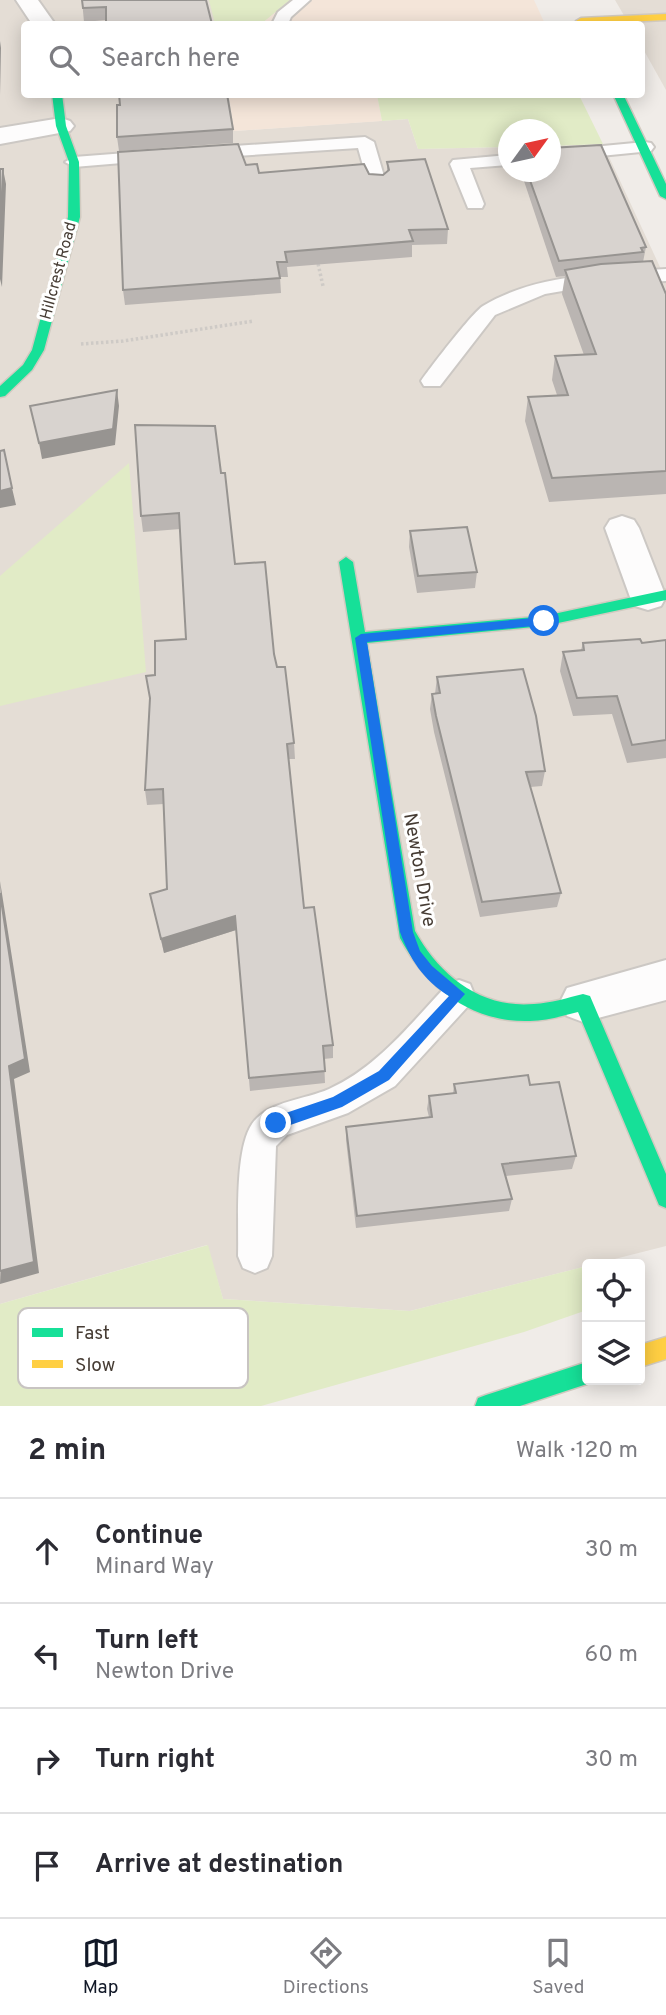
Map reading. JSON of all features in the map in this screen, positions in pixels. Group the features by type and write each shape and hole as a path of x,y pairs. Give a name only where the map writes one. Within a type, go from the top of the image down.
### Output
{"street":[{"path":"27,0 41,21"},
{"path":"580,18 666,17"},
{"name":"Hillcrest Road","path":"0,393 28,367 38,348 74,217 74,162 61,126 58,98"},
{"path":"620,98 666,196"},
{"path":"0,136 61,126"},
{"path":"361,638 544,621 657,596 622,528"},
{"name":"Newton Drive","path":"346,562 361,638 406,932 414,954 442,984 459,994 502,1010 526,1013 583,1002"},
{"path":"666,980 583,1002 666,1198"},
{"path":"645,1354 666,1348"},
{"path":"486,1406 582,1375"}],"lane":[{"path":"281,21 284,15 302,0"},
{"path":"74,162 365,142 377,183"},
{"path":"561,155 645,147"},
{"path":"475,204 459,164 498,161"},
{"path":"432,381 488,311 540,289 597,279 666,275"},
{"path":"255,1256 258,1147 264,1135 276,1123 337,1102 384,1075 459,994"}],"path":[{"path":"315,252 323,286"},
{"path":"38,348 123,341 254,321"}],"shaded area":[{"path":"0,0 290,0 265,21 21,21 21,98 230,98 235,131 408,119 418,149 498,147 498,182 561,182 561,146 603,144 666,280 666,1246 615,1259 582,1259 582,1267 410,1311 223,1299 207,1245 0,1304"},
{"path":"290,0 534,0 544,21 265,21"},
{"path":"615,0 666,0 666,90 645,52 645,21 627,21"},
{"path":"229,98 378,98 382,121 234,131"}],"green space":[{"path":"209,0 290,0 265,21 214,21"},
{"path":"378,98 580,98 603,144 561,146 561,119 498,119 498,147 418,149 408,119 382,121"},
{"path":"129,463 146,672 0,706 0,576"},
{"path":"208,1245 223,1299 410,1311 582,1267 582,1312 524,1332 261,1406 0,1406 0,1304"}],"building":[{"path":"82,0 206,0 211,21 106,21 106,7 83,8"},
{"path":"119,98 228,98 233,129 117,137 117,105 120,105"},
{"path":"238,144 246,165 257,164 259,173 364,164 369,174 383,175 389,170 387,162 425,159 448,229 409,230 413,241 285,252 287,262 277,262 280,278 123,290 118,152"},
{"path":"601,145 646,247 641,248 643,252 559,261 531,182 561,182 561,147"},
{"path":"0,169 3,169 0,238"},
{"path":"652,261 666,294 666,471 552,478 528,397 568,395 555,356 596,354 565,270 601,264"},
{"path":"117,390 113,429 39,443 30,406"},
{"path":"135,425 215,426 221,473 225,473 235,564 265,562 274,654 277,667 285,667 294,743 287,744 304,908 314,907 333,1045 323,1046 325,1071 249,1078 235,916 161,939 150,894 167,889 163,789 145,790 150,698 146,676 155,675 155,641 186,639 179,513 141,516"},
{"path":"4,450 12,488 0,491 0,451"},
{"path":"467,527 477,572 418,576 410,531"},
{"path":"640,639 642,643 666,640 666,740 632,745 617,696 577,698 563,652 584,650 583,643"},
{"path":"523,669 536,716 545,771 526,772 561,893 482,902 432,694 440,693 437,677"},
{"path":"0,893 25,1059 9,1066 34,1262 0,1271"},
{"path":"528,1075 530,1085 559,1082 576,1156 502,1164 512,1199 357,1216 346,1127 432,1117 429,1096 456,1093 454,1084"}],"traffic: fast":[{"path":"0,393 28,367 38,350 74,217 74,162 61,126 58,98"},
{"path":"620,98 666,196"},
{"path":"346,562 406,932 427,966 456,992 472,1001 490,1008 530,1013 583,1002 666,1198"},
{"path":"361,638 544,621 666,595"},
{"path":"486,1406 582,1375"}],"traffic: slow":[{"path":"581,21 666,17"},
{"path":"645,1354 666,1348"}],"route":[{"path":"276,1123 337,1102 384,1075 459,994 442,984 427,970 414,954 406,932 361,638 544,621"}]}
